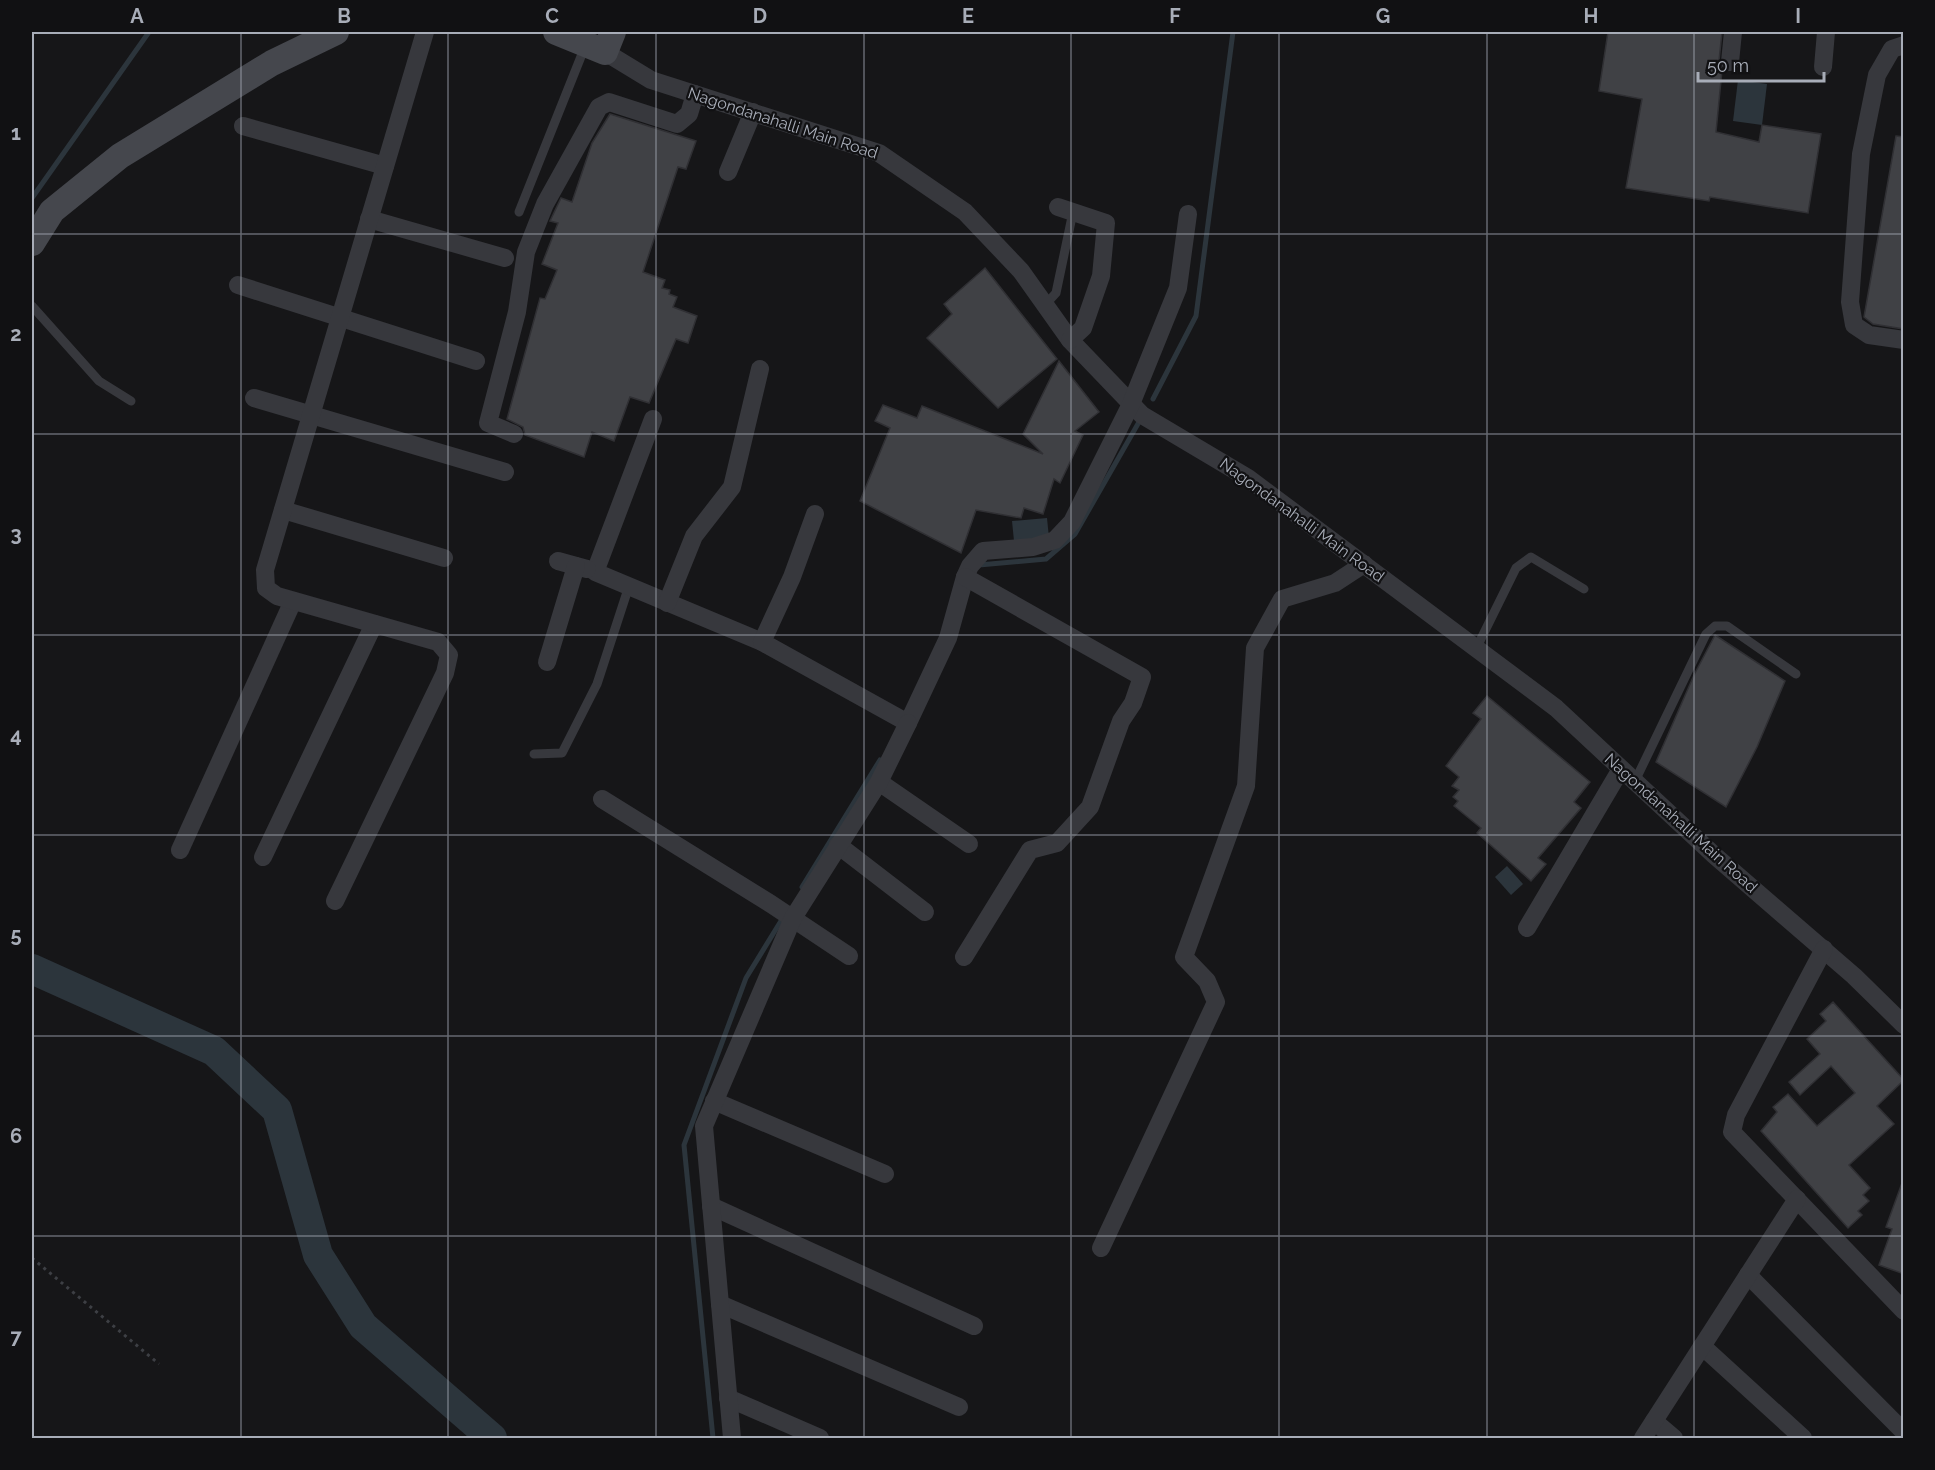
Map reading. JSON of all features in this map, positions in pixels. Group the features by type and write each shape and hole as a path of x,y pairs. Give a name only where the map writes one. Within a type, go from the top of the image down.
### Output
{"street":[{"path":"32,243 52,211 120,156 272,63 336,32"},
{"path":"335,901 445,673 449,655 438,642 277,596 266,588 265,570 425,32"},
{"path":"556,32 601,42"},
{"path":"1730,62 1733,32"},
{"path":"1823,67 1826,32"},
{"name":"Nagondanahalli Main Road","path":"601,42 651,80 879,153 965,212 1021,271 1070,340 1142,415 1248,478 1556,708 1714,855 1824,949 1904,1025"},
{"path":"1904,45 1892,49 1876,75 1861,154 1851,302 1854,325 1869,335 1904,340"},
{"path":"514,434 488,423 518,312 526,252 545,204 599,107 609,102 619,103 677,124 689,114 695,94"},
{"path":"728,172 753,112"},
{"path":"243,126 385,166"},
{"path":"1066,209 1106,223 1101,276 1083,328 1070,340"},
{"path":"732,1438 704,1126 793,918 879,782 908,723 948,638 970,566 983,551 1033,547 1055,540 1072,522 1131,404 1178,288 1188,214"},
{"path":"369,219 505,258"},
{"path":"238,285 476,361"},
{"path":"667,603 694,536 732,487 760,369"},
{"path":"254,398 312,413 505,472"},
{"path":"595,572 653,419"},
{"path":"283,510 444,558"},
{"path":"762,642 792,578 815,514"},
{"path":"547,662 567,563 595,572 762,642 908,723"},
{"path":"1101,1248 1216,1002 1208,981 1184,957 1246,786 1255,648 1282,599 1335,583 1364,564"},
{"path":"964,957 1030,850 1057,843 1090,807 1121,721 1133,703 1142,677 965,577"},
{"path":"180,850 293,601"},
{"path":"263,857 374,624"},
{"path":"1527,928 1628,775"},
{"path":"879,782 969,844"},
{"path":"602,799 793,918 849,956"},
{"path":"838,844 925,912"},
{"path":"1824,949 1736,1116 1732,1132 1904,1311"},
{"path":"714,1101 885,1174"},
{"path":"1643,1438 1797,1200"},
{"path":"711,1206 974,1326"},
{"path":"1748,1275 1903,1430 1897,1438"},
{"path":"720,1304 959,1407"},
{"path":"1702,1346 1803,1438"},
{"path":"728,1398 820,1438"},
{"path":"1654,1421 1674,1438"}],"lane":[{"path":"519,212 601,42"},
{"path":"1045,305 1056,293 1066,209"},
{"path":"32,306 99,381 131,402"},
{"path":"1476,649 1516,568 1532,557 1584,589"},
{"path":"534,754 562,753 597,684 629,586"},
{"path":"1628,775 1706,634 1715,626 1727,626 1796,674"}],"path":[{"path":"32,1258 159,1364"}],"shaded area":[{"path":"1738,80 1767,84 1762,125 1733,121"},
{"path":"1047,518 1049,538 1014,541 1012,521"},
{"path":"1507,866 1523,884 1511,895 1495,877"}],"building":[{"path":"1608,32 1722,32 1719,61 1722,70 1716,132 1759,142 1762,125 1821,134 1808,213 1710,197 1709,201 1626,188 1642,99 1599,91"},
{"path":"610,114 696,141 686,169 678,167 643,272 665,280 662,288 670,290 669,294 677,297 673,307 697,316 688,343 676,339 649,403 630,397 614,441 592,432 584,457 525,435 523,427 507,419 540,298 545,299 557,270 542,264 558,223 550,221 561,198 572,202 592,143"},
{"path":"1896,136 1904,137 1904,329 1873,324 1864,317"},
{"path":"985,268 1057,359 998,408 927,338 952,314 944,304"},
{"path":"1059,361 1099,412 1075,431 1083,435 1060,483 1054,479 1043,514 1024,508 1021,518 976,510 961,553 860,501 890,428 875,421 883,405 917,418 922,406 1043,454 1023,434"},
{"path":"1715,635 1785,681 1757,747 1726,807 1656,762 1694,675"},
{"path":"1487,696 1590,782 1574,802 1581,808 1538,858 1546,864 1531,881 1477,833 1481,828 1454,806 1458,801 1453,797 1459,790 1452,786 1459,777 1446,766 1481,719 1473,713"},
{"path":"1833,1002 1904,1080 1877,1106 1894,1124 1849,1165 1870,1188 1863,1195 1869,1201 1858,1211 1862,1215 1848,1228 1761,1131 1777,1112 1773,1107 1788,1094 1817,1126 1855,1093 1831,1066 1800,1095 1789,1082 1820,1054 1807,1039 1826,1021 1820,1014"},
{"path":"1902,1183 1904,1183 1904,1274 1879,1265 1892,1229 1886,1227"}],"waterway":[{"path":"32,198 149,32"},
{"path":"1153,399 1196,316 1233,32"},
{"path":"979,565 1046,559 1075,534 1139,422"},
{"path":"802,887 880,760"},
{"path":"713,1438 684,1145 746,978 784,916"},
{"path":"32,969 214,1051 277,1110 318,1255 363,1326 492,1438"}]}
